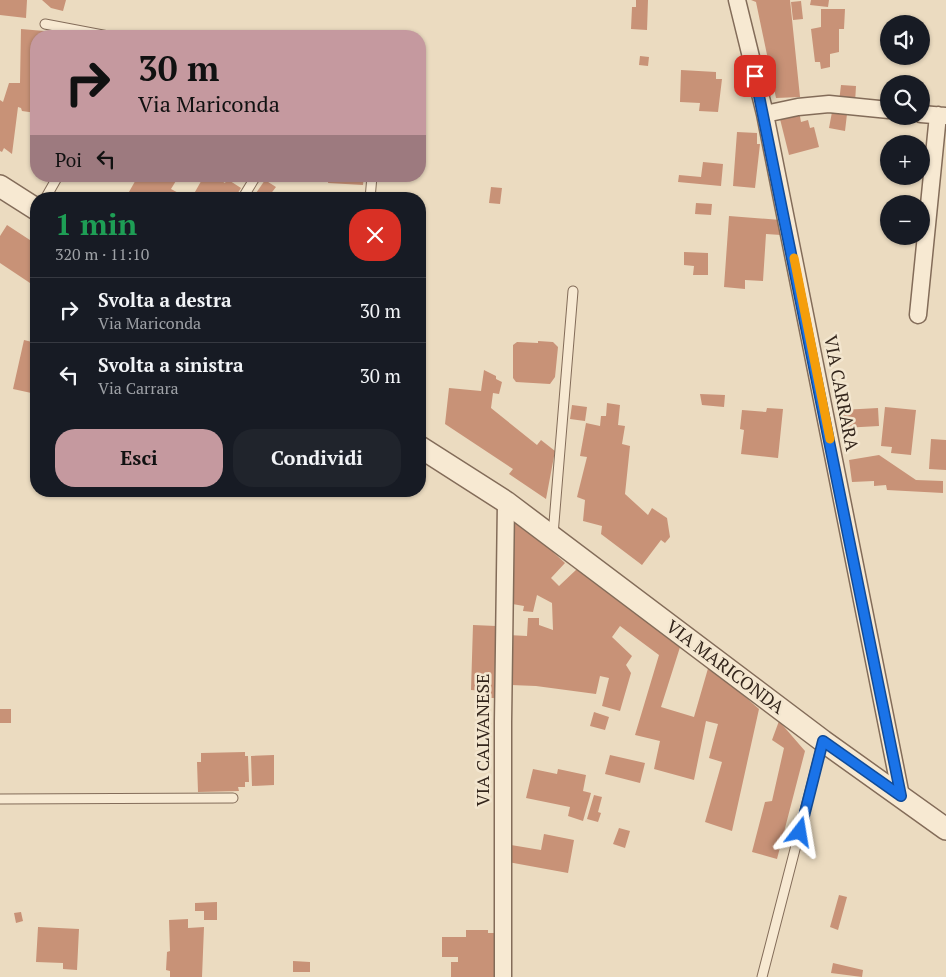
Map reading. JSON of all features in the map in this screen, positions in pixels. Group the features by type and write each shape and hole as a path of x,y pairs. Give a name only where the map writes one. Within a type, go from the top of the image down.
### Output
{"street":[{"name":"VIA CARRARA","path":"737,0 765,114 901,796"},
{"path":"765,114 798,107 829,104 880,109"},
{"path":"918,315 942,116"},
{"path":"0,186 30,205"},
{"name":"VIA MARICONDA","path":"426,451 506,502 823,741 946,829"},
{"name":"VIA CALVANESE","path":"503,977 503,722 506,502"}],"lane":[{"path":"45,24 76,30"},
{"path":"553,538 572,291"},
{"path":"762,977 823,741"},
{"path":"0,799 233,798"}],"building":[{"path":"0,0 27,0 26,18 0,15"},
{"path":"42,0 66,0 63,11 51,8"},
{"path":"636,0 648,0 647,30 631,29 632,7 636,7"},
{"path":"751,0 790,0 800,97 776,98 756,2"},
{"path":"811,0 829,0 828,7 810,5"},
{"path":"801,1 803,19 793,20 791,2"},
{"path":"821,9 845,9 844,29 839,29 839,52 830,54 830,67 821,69 820,62 815,62 811,29 821,27"},
{"path":"21,29 32,30 30,30 30,112 22,111 18,107 12,154 4,148 2,152 0,151 0,100 3,102 9,83 20,83"},
{"path":"640,56 649,57 648,66 639,65"},
{"path":"681,70 716,72 716,79 722,79 718,112 699,111 700,103 680,102"},
{"path":"841,85 856,86 855,103 839,102"},
{"path":"799,111 801,122 808,120 810,128 814,127 819,147 789,155 779,115"},
{"path":"832,112 847,114 845,131 829,128"},
{"path":"737,132 757,133 757,144 760,144 755,188 733,186"},
{"path":"703,162 723,164 721,186 678,182 679,175 701,177"},
{"path":"135,182 175,182 171,189 177,192 129,192"},
{"path":"201,182 232,182 241,188 238,192 195,192"},
{"path":"264,182 268,182 276,187 272,192 257,192"},
{"path":"328,182 363,182 363,185"},
{"path":"491,187 502,188 500,204 489,203"},
{"path":"696,203 712,204 711,215 695,214"},
{"path":"729,216 781,220 781,235 766,234 763,281 745,280 745,289 724,287"},
{"path":"7,225 30,240 30,283 0,263 0,236"},
{"path":"684,252 708,253 708,275 693,275 694,266 684,265"},
{"path":"24,340 30,342 30,393 13,389"},
{"path":"538,341 553,342 558,347 555,377 550,384 516,382 513,378 513,345 517,342 538,343"},
{"path":"484,370 496,376 496,379 502,382 499,394 493,393 491,408 537,445 541,440 555,451 546,499 509,474 513,469 445,424 449,388 481,391"},
{"path":"700,394 725,395 724,407 702,405"},
{"path":"607,403 620,405 618,425 625,426 622,444 630,446 625,494 648,515 652,508 667,518 670,537 665,543 661,540 642,565 601,534 602,526 583,521 585,500 577,497 587,457 580,456 586,423 600,426 601,416 606,416"},
{"path":"572,405 587,407 585,421 570,419"},
{"path":"885,407 916,410 911,455 891,453 892,447 881,446"},
{"path":"767,408 783,409 778,458 741,454 744,430 740,429 742,410 766,412"},
{"path":"878,408 879,426 843,428 842,410"},
{"path":"931,439 946,440 946,470 929,469"},
{"path":"879,455 916,480 943,481 943,493 887,490 886,485 874,486 874,481 852,482 849,460"},
{"path":"517,519 565,563 551,578 559,586 577,569 681,644 661,707 694,717 709,665 759,709 732,831 705,822 722,762 709,758 718,724 706,721 694,780 654,769 660,741 635,735 659,655 620,626 612,637 632,656 626,665 631,673 620,711 602,706 609,678 600,676 596,694 536,686 511,685 508,635 527,636 528,618 539,618 539,625 553,630 552,603 537,595 533,612 523,611 524,606 507,603 514,522"},
{"path":"473,625 496,626 494,698 484,698 484,691 471,690"},
{"path":"0,709 11,709 11,723 0,723"},
{"path":"594,712 609,717 605,730 590,726"},
{"path":"779,721 805,751 777,859 752,852 765,802 772,801 784,748 772,740"},
{"path":"245,752 245,756 248,756 249,782 245,782 245,787 238,787 239,791 198,792 197,762 201,762 201,753"},
{"path":"274,755 274,785 252,786 251,756"},
{"path":"610,755 645,763 640,783 605,774"},
{"path":"533,769 557,774 558,769 586,775 583,791 591,793 583,821 568,816 570,807 526,798"},
{"path":"594,795 602,797 598,812 601,813 598,822 587,819"},
{"path":"619,828 630,831 625,848 613,844"},
{"path":"544,834 574,840 568,873 508,862 511,845 541,850"},
{"path":"839,895 847,897 838,930 830,927"},
{"path":"217,902 217,920 204,920 204,911 195,911 195,903"},
{"path":"21,912 23,921 16,923 14,913"},
{"path":"188,919 188,928 204,927 202,977 170,977 170,971 166,970 167,952 170,951 169,920"},
{"path":"38,927 79,929 77,970 63,969 63,963 36,962"},
{"path":"466,930 488,930 488,933 495,933 495,977 451,977 451,962 458,962 458,957 442,957 442,937 466,937"},
{"path":"293,961 310,962 310,972 293,972"},
{"path":"833,963 863,970 862,977 831,973"}],"slow traffic":[{"path":"794,258 830,439"}],"route":[{"path":"755,76 765,114 901,796 823,741 800,832"}]}
